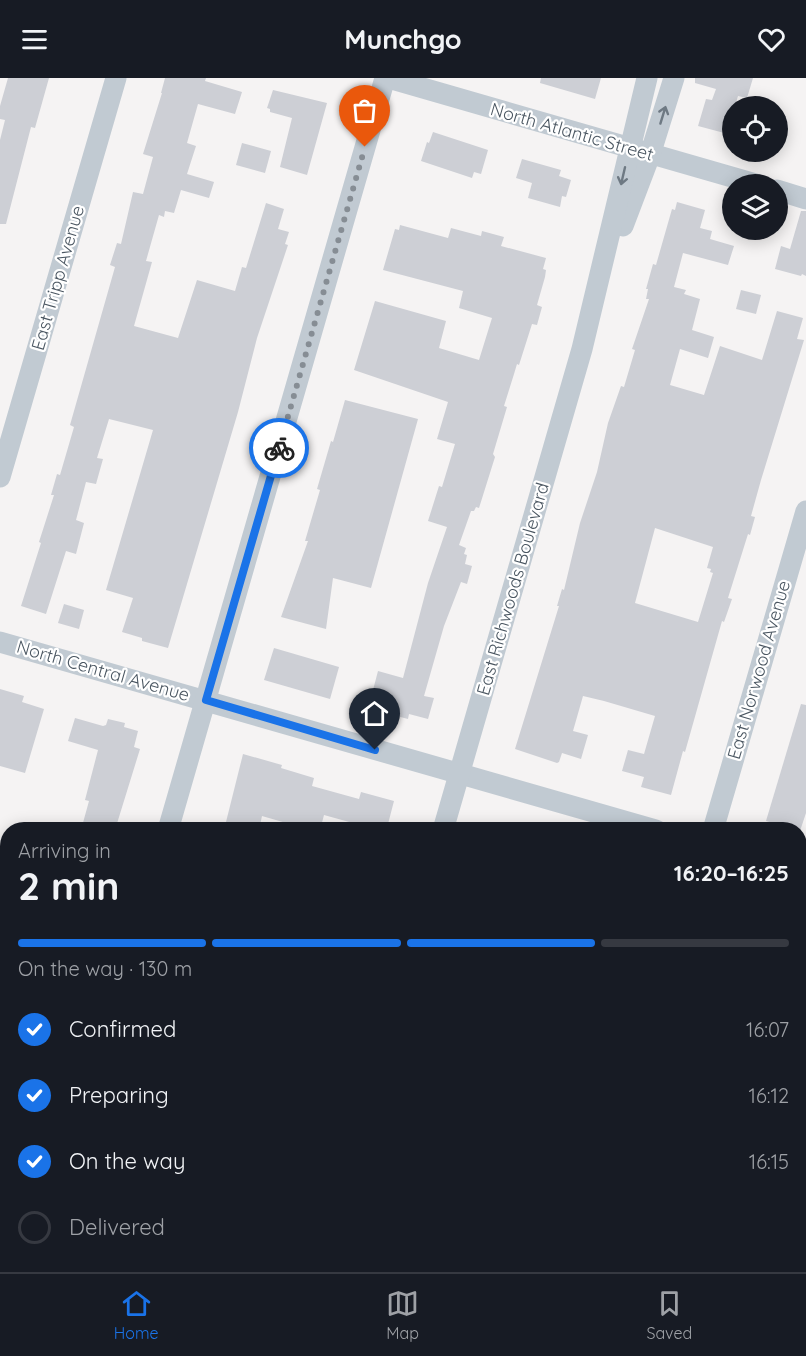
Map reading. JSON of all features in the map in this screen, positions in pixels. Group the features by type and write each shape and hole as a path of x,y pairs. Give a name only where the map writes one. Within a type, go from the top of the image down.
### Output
{"street":[{"name":"East Tripp Avenue","path":"0,477 116,78"},
{"name":"North Atlantic Street","path":"387,78 722,174"},
{"path":"170,822 387,78"},
{"name":"East Richwoods Boulevard","path":"445,822 582,349 647,78"},
{"name":"East Richwoods Boulevard","path":"582,349 675,78"},
{"path":"788,193 806,199"},
{"name":"East Norwood Avenue","path":"715,822 806,511"},
{"name":"North Central Avenue","path":"0,642 627,822"}],"building":[{"path":"8,78 49,78 35,128 31,127 6,224 0,224 0,140 5,120 0,119 0,106"},
{"path":"165,78 206,78 205,81 242,92 235,114 198,104 187,143 196,146 187,174 214,182 209,198 181,190 174,213 165,211 164,217 159,215 146,261 152,262 134,326 178,338 197,280 235,291 242,267 246,268 266,203 284,209 278,229 289,232 285,244 288,245 257,338 238,412 168,648 142,641 142,638 122,632 133,598 106,590 153,430 109,419 97,458 103,459 96,484 86,482 76,520 84,523 76,554 66,551 46,614 21,606 41,543 39,542 54,495 51,495 57,474 60,475 74,427 70,425 115,267 110,265 117,243 121,244 133,192 143,194 153,157 143,154"},
{"path":"541,78 601,78 595,99 540,83"},
{"path":"695,78 753,78 748,96 722,96 722,132 698,126 706,99 712,100 716,89 695,83"},
{"path":"273,90 327,103 307,175 280,167 292,118 270,112 267,108"},
{"path":"433,132 488,150 481,174 474,172 472,178 421,161"},
{"path":"242,143 271,151 265,173 236,165"},
{"path":"522,159 561,170 559,176 571,180 566,197 562,196 560,207 528,198 532,183 516,178"},
{"path":"677,202 705,210 700,228 712,231 710,239 734,246 728,265 683,253 674,287 686,290 684,294 700,299 692,330 714,337 708,358 680,349 670,385 704,395 720,346 762,360 777,311 803,318 797,339 804,340 751,516 755,517 750,535 748,534 728,598 732,599 724,622 722,621 671,795 641,787 644,777 622,771 628,750 644,754 655,716 583,696 573,731 588,735 581,759 562,753 557,763 515,749 559,606 557,606 562,589 564,590 580,523 597,472 608,423 621,386 624,387 635,350 632,349 649,299 646,299 648,289 646,289 653,264 656,265 672,209 675,210","holes":["655,528 713,547 707,568 713,573 698,622 635,603"]},
{"path":"801,211 806,211 806,276 775,269 781,246 790,249"},
{"path":"400,225 448,238 451,228 481,236 482,231 504,237 501,246 546,258 543,269 546,270 545,277 537,305 542,307 537,325 532,324 519,365 517,364 504,406 507,407 493,454 495,457 479,508 476,507 474,511 471,511 459,545 466,548 465,564 472,566 467,584 461,582 444,626 424,696 434,698 428,719 409,714 408,719 389,714 393,696 373,690 378,671 403,678 428,583 447,527 428,521 439,486 442,487 455,444 437,439 448,402 354,370 375,301 446,321 439,348 479,360 492,318 459,308 463,291 383,270 395,229 399,230"},
{"path":"741,290 761,295 756,314 736,309"},
{"path":"345,400 418,419 371,588 333,578 326,629 281,617 308,541 305,541 320,490 317,489"},
{"path":"64,604 84,610 79,629 58,623"},
{"path":"274,648 339,667 330,699 264,680"},
{"path":"0,689 24,696 22,702 44,709 25,773 0,766"},
{"path":"801,704 806,705 806,813 803,822 766,821"},
{"path":"75,718 103,726 106,725 108,719 125,723 124,727 138,731 134,747 140,749 117,822 83,822 89,801 85,800 98,750 68,741"},
{"path":"243,754 282,765 281,768 314,778 312,786 359,799 361,792 394,801 389,822 349,822 324,815 322,822 283,822 262,816 261,822 226,822"}],"way so far":[{"path":"279,448 365,147"}],"route":[{"path":"279,448 206,700 375,750"}]}
